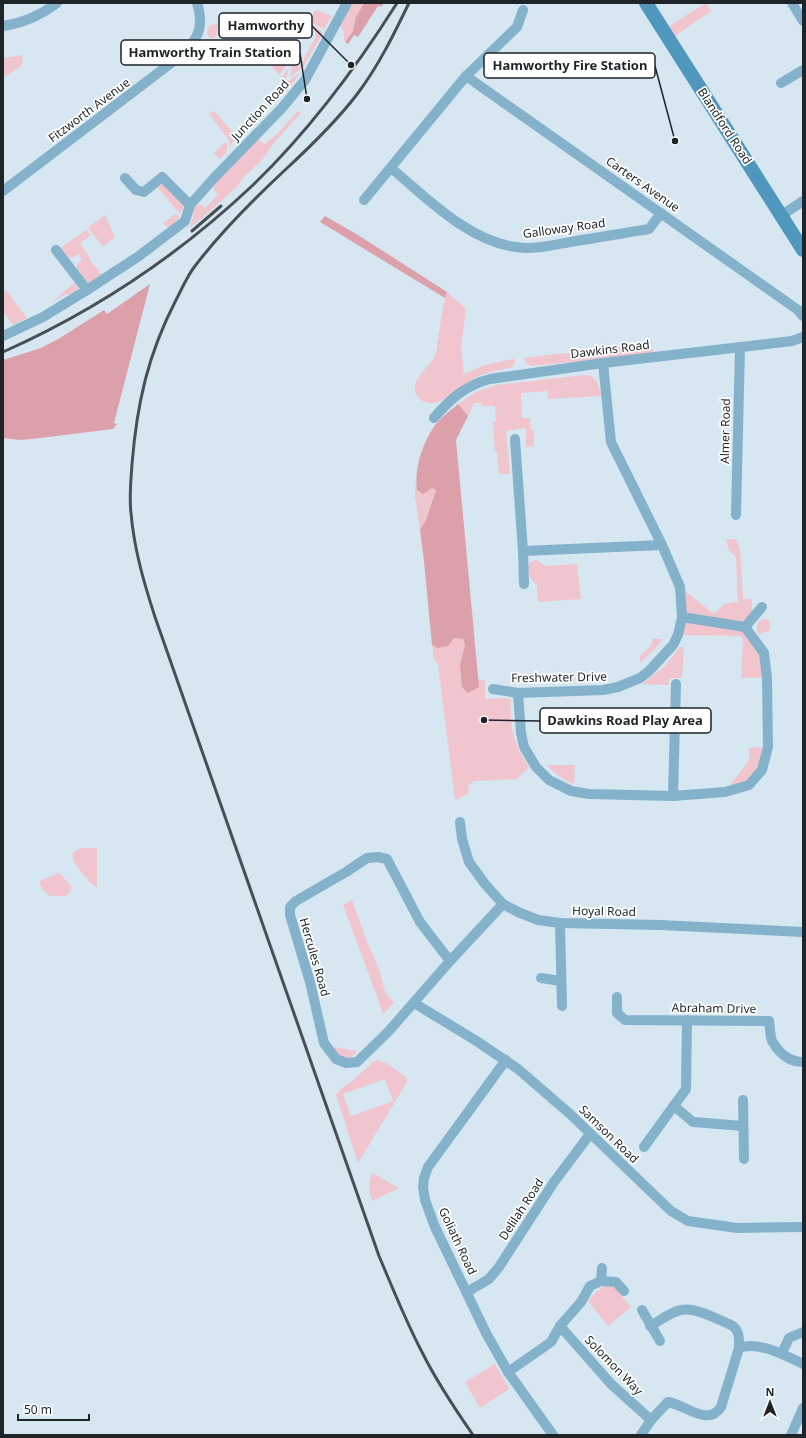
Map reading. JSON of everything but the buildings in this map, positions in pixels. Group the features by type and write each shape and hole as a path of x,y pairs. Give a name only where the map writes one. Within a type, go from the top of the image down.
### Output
{"main road":[{"name":"Blandford Road","path":"646,3 803,250"}],"street":[{"path":"3,26 17,24 42,14 58,3"},
{"name":"Fitzworth Avenue","path":"3,190 176,60 191,46 198,33 199,26 197,3"},
{"name":"Junction Road","path":"3,336 43,317 87,290 140,256 185,221 190,205 282,108 305,80 347,3"},
{"path":"792,3 803,21"},
{"path":"364,200 466,76 517,27 523,10"},
{"path":"781,83 803,70"},
{"name":"Carters Avenue","path":"466,76 792,306 803,316"},
{"name":"Galloway Road","path":"391,168 447,215 470,230 500,244 516,248 537,248 649,229 661,213"},
{"path":"125,178 136,190 144,192 162,177 190,205"},
{"path":"782,215 803,201"},
{"path":"56,250 87,290"},
{"name":"Dawkins Road","path":"434,418 456,395 481,381 603,363 792,340 803,337"},
{"name":"Almer Road","path":"736,514 740,347"},
{"name":"Freshwater Drive","path":"493,689 518,693 603,690 618,687 640,678 649,671 673,645 682,617 680,587 662,545 611,442 603,363"},
{"path":"515,439 524,584"},
{"path":"523,551 662,545"},
{"path":"745,627 762,607"},
{"path":"518,693 521,734 524,747 536,767 550,780 571,791 589,794 673,796 725,792 749,785 762,770 768,748 767,678 764,653 745,627 682,617"},
{"path":"673,796 676,684"},
{"name":"Hoyal Road","path":"460,822 462,839 470,862 485,884 504,904 518,912 538,920 560,923 652,925 803,932"},
{"name":"Hercules Road","path":"450,961 420,922 387,859 378,857 367,858 296,901 290,907 290,915 310,982 324,1043 336,1059 346,1063 357,1062 388,1032 450,961 504,904"},
{"path":"560,923 562,1006"},
{"path":"541,978 561,981"},
{"name":"Abraham Drive","path":"618,997 617,1013 625,1020 769,1021 772,1040 782,1055 796,1062 803,1062"},
{"name":"Samson Road","path":"414,1003 506,1060 570,1114 671,1212 688,1221 737,1228 803,1227"},
{"path":"644,1147 686,1089 687,1020"},
{"name":"Goliath Road","path":"506,1060 428,1167 424,1178 423,1187 435,1227 486,1333 508,1372 553,1435"},
{"path":"743,1100 744,1158"},
{"path":"674,1106 693,1122 743,1126"},
{"name":"Delilah Road","path":"467,1292 489,1279 499,1267 554,1182 590,1134"},
{"path":"601,1281 602,1268"},
{"path":"508,1372 551,1342 560,1326 581,1302 590,1286 601,1281 616,1282 624,1291"},
{"path":"642,1310 660,1341"},
{"path":"641,1435 651,1420 665,1404 669,1402 688,1408 703,1416 712,1416 715,1414 721,1407 739,1348 739,1334 733,1326 703,1314 682,1310 672,1313 650,1326"},
{"name":"Solomon Way","path":"560,1326 611,1384 651,1420"},
{"path":"782,1353 789,1338 803,1332"},
{"path":"739,1348 745,1346 768,1349 782,1353 803,1364"},
{"path":"791,1435 803,1408"}],"shaded area":[{"path":"352,3 364,3 356,17 353,31 345,42 344,32 341,25"},
{"path":"364,3 384,3 381,7 378,6 358,37 354,35 348,44 345,42 353,31 356,17"},
{"path":"706,3 711,11 675,36 669,26"},
{"path":"315,10 332,16 324,29 313,23 312,18"},
{"path":"306,15 310,17 313,33 300,27"},
{"path":"218,23 216,36 211,39 207,34 209,26"},
{"path":"313,25 323,33 303,67 290,77 292,66 298,66 301,64 316,36"},
{"path":"263,52 287,65 279,75 265,58"},
{"path":"23,55 21,66 5,77 3,76 3,58"},
{"path":"289,68 286,79 288,81 301,72 284,93 286,86 281,78"},
{"path":"211,111 216,113 237,137 230,146 228,139 210,115"},
{"path":"298,111 301,113 273,144 263,159 242,179 238,186 189,228 196,206 200,204 205,208 218,195 213,188 215,183 257,140 265,144 277,134"},
{"path":"226,142 226,152 219,159 214,153"},
{"path":"164,185 184,206 180,214 157,187"},
{"path":"175,214 179,217 169,229 163,223"},
{"path":"105,215 115,237 103,247 88,228"},
{"path":"325,216 358,235 447,292 445,298 320,222"},
{"path":"86,230 91,235 80,243 90,258 89,259 102,275 115,265 116,267 89,284 77,269 77,265 82,259 78,254 72,258 68,257 59,249"},
{"path":"74,283 76,283 78,288 74,294 65,295 50,304"},
{"path":"150,284 114,423 117,424 113,429 32,439 19,440 3,438 3,360 41,348 60,338 104,310 107,314"},
{"path":"6,290 27,318 13,325 3,312 3,293"},
{"path":"447,292 466,309 461,348 464,374 494,363 515,359 515,362 510,368 491,372 473,379 444,399 431,403 425,402 419,398 415,392 415,387 418,378 436,354"},
{"path":"628,346 653,350 654,354 532,366 528,365 524,358 585,352"},
{"path":"588,375 597,381 601,396 548,399 547,391 521,393 522,418 530,418 531,430 534,430 534,446 526,447 526,428 506,431 510,474 499,474 497,451 495,451 493,422 496,421 495,406 481,406 482,403 474,403 468,416 458,404 476,392 496,385"},
{"path":"458,404 468,416 456,440 479,687 468,693 462,687 460,664 465,645 463,639 454,638 448,646 437,648 432,645 420,530 426,520 436,490 432,488 423,494 417,490 416,482 418,466 425,442 438,421"},
{"path":"416,480 417,490 432,488 436,489 426,520 420,530 415,496"},
{"path":"726,539 735,539 740,549 743,599 752,599 752,618 745,627 764,653 767,678 741,678 743,639 740,636 678,635 680,587 714,614 724,604 738,602 736,557 729,550"},
{"path":"536,560 545,566 577,564 581,599 538,602 537,585 530,577 528,571 530,562"},
{"path":"764,619 769,620 770,630 759,635 757,625"},
{"path":"454,638 463,639 465,645 460,664 479,687 478,680 485,680 485,699 506,698 511,700 512,727 516,743 529,767 517,779 474,781 469,785 468,794 455,800 438,664 434,659 432,645 437,648 447,646"},
{"path":"653,639 663,639 640,663 640,656 650,647"},
{"path":"680,647 684,647 682,678 669,678 669,685 642,684 664,667"},
{"path":"768,747 749,785 725,792 749,760 749,748"},
{"path":"547,765 575,765 574,784 566,781"},
{"path":"84,848 97,848 97,887 88,880 77,867 73,859 74,852"},
{"path":"59,873 71,886 70,892 66,896 50,896 42,888 40,881"},
{"path":"352,900 367,942 379,969 385,992 394,1003 383,1014 343,905"},
{"path":"334,1047 357,1051 351,1058 341,1059 334,1052"},
{"path":"377,1060 386,1063 406,1077 407,1082 358,1163 336,1095 341,1089","holes":["385,1079 393,1101 351,1116 343,1094"]},
{"path":"372,1173 399,1188 372,1201 369,1187"},
{"path":"610,1285 616,1289 631,1307 608,1326 588,1301 600,1289"},
{"path":"495,1364 509,1389 480,1408 465,1382"}],"railway":[{"path":"3,352 71,318 135,279 166,257 225,210 274,164 312,121 348,75 397,3"},
{"path":"409,3 392,38 366,82 350,103 323,133 238,216 205,253 187,278 166,320 145,379 134,442 130,507 137,553 143,579 155,617 379,1256 405,1318 428,1364 446,1395 473,1435"},
{"path":"192,231 221,206"}],"place":[{"name":"Hamworthy","path":"351,65"},
{"name":"Hamworthy Train Station","path":"307,99"},
{"name":"Hamworthy Fire Station","path":"675,141"},
{"name":"Dawkins Road Play Area","path":"484,720"}]}
